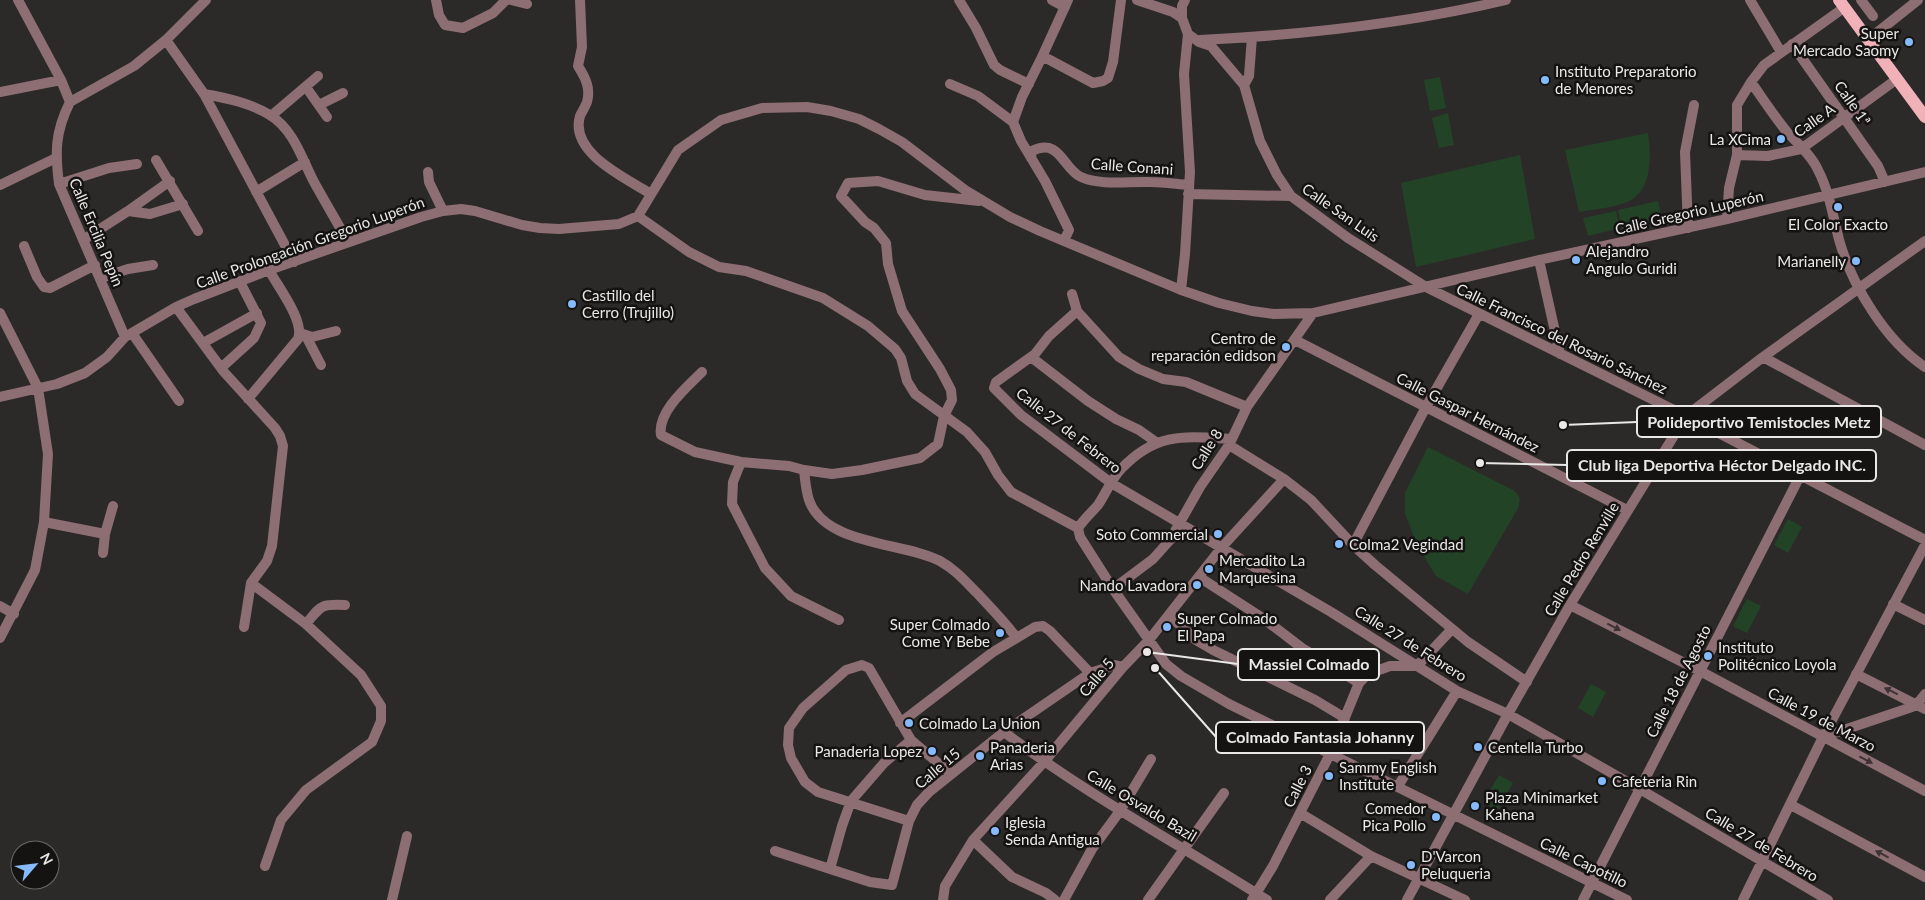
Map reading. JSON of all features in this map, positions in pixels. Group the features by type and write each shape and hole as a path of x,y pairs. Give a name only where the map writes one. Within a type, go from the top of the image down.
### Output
{"main road":[{"path":"1842,3 1925,118"}],"street":[{"path":"18,0 61,80 70,102 134,66 166,40 206,0"},
{"path":"436,0 439,15 445,26 463,28 493,13 506,0"},
{"path":"511,0 527,4"},
{"path":"580,0 582,47 578,66 588,82 588,91 587,101 580,118 578,133 589,152 604,164 651,194"},
{"path":"959,0 976,28 994,65 1000,70 1030,84"},
{"path":"1013,122 1022,96 1030,84 1066,3 1052,0"},
{"path":"1041,59 1048,59 1093,82 1103,81 1108,78 1113,62 1120,0"},
{"path":"1136,0 1173,12 1182,18"},
{"path":"1185,0 1182,6 1182,18 1192,37 1210,46 1244,85 1249,76 1252,37"},
{"path":"1192,37 1252,37 1396,22 1506,0"},
{"path":"1750,0 1781,52"},
{"path":"1861,0 1872,16"},
{"path":"1869,39 1918,0"},
{"path":"1727,219 1729,188 1737,156 1737,105 1764,65 1842,3"},
{"path":"1181,290 1190,172 1184,74 1192,37"},
{"path":"166,40 204,94 294,262"},
{"name":"Calle 1ª","path":"1792,44 1845,117 1878,166 1885,182"},
{"path":"271,116 318,76"},
{"name":"Calle A","path":"1737,156 1768,156 1802,149 1897,79"},
{"path":"0,92 61,80"},
{"path":"1751,82 1778,121 1817,167 1828,194 1850,271 1882,325 1916,361 1925,367"},
{"path":"950,84 978,96 1013,122 1021,141 1045,181 1069,230 1064,241"},
{"name":"Calle San Luis","path":"1244,85 1260,141 1277,175 1291,196 1348,238 1426,287"},
{"path":"306,87 327,117"},
{"path":"319,105 343,93"},
{"path":"204,94 236,100 271,116 284,128 299,148 314,182 348,242"},
{"name":"Calle Ercilia Pepín","path":"70,102 61,119 57,137 56,158 59,184 83,240 129,335 179,401"},
{"path":"1688,228 1685,152 1694,105"},
{"path":"1312,313 1274,314 1252,311 1219,304 1181,290 1010,217 983,202 935,169 902,142 879,128 859,119 807,107 762,108 721,120 678,150 638,216 689,252 719,267 746,271 823,298 868,326 894,349 901,358 907,381 915,394 967,432 985,452 998,476 1011,492 1078,528 1098,504 1121,469 1156,442 1173,437 1188,436 1230,442 1311,500 1353,545 1468,642 1527,682"},
{"name":"Calle Conani","path":"1032,158 1032,151 1045,148 1054,150 1080,177 1101,182 1151,182 1189,190 1291,196"},
{"path":"0,185 56,158"},
{"path":"156,160 198,231"},
{"path":"256,192 305,162"},
{"path":"59,184 109,168 137,164"},
{"path":"428,172 429,182 443,211"},
{"name":"Calle Gregorio Luperón","path":"1312,313 1925,172"},
{"path":"702,372 672,402 660,428 661,435 695,452 741,462 789,466 832,474 920,458 938,444 944,416 952,400 951,390 940,369 902,311 888,264 886,242 841,196 848,183 878,181 925,195 983,202"},
{"path":"83,240 170,182"},
{"path":"128,211 150,214 183,204"},
{"name":"Calle Prolongación Gregorio Luperón","path":"0,398 58,384 85,373 107,357 129,335 176,307 269,270 443,211 475,211 522,225 559,229 619,224 638,216"},
{"name":"Calle Pedro Renville","path":"1407,900 1508,714 1570,605 1686,416 1925,241"},
{"path":"24,246 44,287 50,288 95,265"},
{"path":"1539,260 1560,354"},
{"path":"101,278 128,269 153,265"},
{"path":"269,270 321,365"},
{"path":"221,368 254,338 261,323 240,282"},
{"name":"Calle Francisco del Rosario Sánchez","path":"1426,287 1686,416 1925,540"},
{"path":"1072,294 1076,311 1119,357 1163,379 1186,382 1247,407"},
{"path":"176,307 221,368 274,428 280,436 283,446 272,546 267,561 251,583 244,627"},
{"path":"1076,311 1049,336 1031,357 1088,400 1156,442"},
{"path":"0,313 4,332 38,388 48,454 44,522 35,570 0,638"},
{"path":"203,343 257,313"},
{"name":"Calle 8","path":"1114,589 1153,559 1170,540 1200,486 1230,442 1247,407 1312,313"},
{"path":"1353,545 1426,407 1479,314"},
{"path":"248,399 303,335 318,336 336,331"},
{"name":"Calle Gaspar Hernández","path":"1295,340 1627,510"},
{"name":"Calle 27 de Febrero","path":"1031,357 996,382 994,388 1021,415 1085,466 1331,612 1457,691 1508,714 1638,788 1827,900"},
{"path":"1763,358 1925,446"},
{"path":"741,462 733,482 732,504 765,568 791,596 840,620"},
{"path":"804,470 809,501 819,517 831,526 854,537 938,560 957,572 997,612 1016,637"},
{"name":"Calle 18 de Agosto","path":"1583,900 1638,788 1800,476"},
{"name":"Calle 5","path":"943,900 945,886 973,840 1044,762 1123,667 1149,640 1222,547 1284,479"},
{"path":"103,553 105,534 113,506"},
{"path":"44,522 105,534"},
{"name":"Calle Capotillo","path":"1078,528 1080,537 1149,640 1166,664 1181,676 1228,704 1627,900"},
{"path":"1743,900 1823,737 1925,545"},
{"path":"1199,577 1264,619 1302,648 1359,682 1368,674 1390,666 1417,666 1452,629"},
{"path":"251,583 306,624 362,675 381,706 382,721 372,742 306,790 281,820 265,866"},
{"path":"1893,604 1925,620"},
{"path":"306,624 320,607 326,605 345,605"},
{"name":"Calle 19 de Marzo","path":"1570,605 1700,671 1925,791"},
{"path":"0,606 14,614"},
{"path":"1169,615 1196,640 1213,650 1315,700 1345,718"},
{"path":"900,724 1016,637 1035,626 1042,626 1050,631 1090,673"},
{"path":"909,821 818,792 805,782 791,758 788,744 790,728 804,708 846,670 862,665 869,668 911,740 950,774"},
{"name":"Calle 15","path":"830,869 870,882 892,885 909,821 917,805 950,774 1004,732 1090,673 1115,665 1123,667"},
{"path":"1856,674 1921,706"},
{"name":"Calle 3","path":"1254,897 1273,866 1330,754 1359,682"},
{"path":"1398,786 1457,691"},
{"path":"1921,706 1925,694"},
{"path":"1823,737 1921,706"},
{"name":"Calle Osvaldo Bazil","path":"1004,732 1044,762 1120,811 1185,849 1254,897 1267,900"},
{"path":"775,851 830,869 851,801 884,763 911,740"},
{"path":"1064,900 1092,849 1120,811 1150,759"},
{"path":"1148,900 1220,802 1224,793"},
{"path":"1791,805 1925,877"},
{"path":"1300,813 1371,856 1465,900"},
{"path":"392,900 407,836"},
{"path":"973,840 1012,877 1046,893 1055,900"},
{"path":"1330,900 1371,856"}],"green space":[{"path":"1440,77 1446,108 1430,111 1424,80"},
{"path":"1448,113 1454,145 1439,148 1432,118"},
{"path":"1648,133 1650,151 1649,171 1643,189 1637,196 1618,205 1579,212 1565,150"},
{"path":"1520,155 1535,239 1416,267 1401,183"},
{"path":"1658,201 1662,219 1622,229 1618,210"},
{"path":"1616,211 1620,228 1588,236 1583,218"},
{"path":"1428,447 1513,490 1520,499 1517,510 1468,594 1436,576 1417,545 1405,513 1405,493"},
{"path":"1788,519 1802,527 1788,553 1774,545"},
{"path":"1747,599 1761,606 1747,633 1733,626"},
{"path":"1591,684 1606,692 1593,717 1578,708"},
{"path":"1499,775 1513,783 1497,811 1483,802"}],"place":[{"name":"Super Mercado Saomy","path":"1909,42"},
{"name":"Instituto Preparatorio de Menores","path":"1545,80"},
{"name":"La XCima","path":"1781,139"},
{"name":"El Color Exacto","path":"1838,207"},
{"name":"Alejandro Angulo Guridi","path":"1576,260"},
{"name":"Marianelly","path":"1856,261"},
{"name":"Castillo del Cerro (Trujillo)","path":"572,304"},
{"name":"Centro de reparación edidson","path":"1286,347"},
{"name":"Polideportivo Temistocles Metz","path":"1563,425"},
{"name":"Club liga Deportiva Héctor Delgado INC.","path":"1480,463"},
{"name":"Soto Commercial","path":"1218,534"},
{"name":"Colma2 Vegindad","path":"1339,544"},
{"name":"Mercadito La Marquesina","path":"1209,569"},
{"name":"Nando Lavadora","path":"1197,585"},
{"name":"Super Colmado El Papa","path":"1167,627"},
{"name":"Super Colmado Come Y Bebe","path":"1000,633"},
{"name":"Massiel Colmado","path":"1147,652"},
{"name":"Instituto Politécnico Loyola","path":"1708,656"},
{"name":"Colmado Fantasia Johanny","path":"1155,668"},
{"name":"Colmado La Union","path":"909,723"},
{"name":"Centella Turbo","path":"1478,747"},
{"name":"Panaderia Lopez","path":"932,751"},
{"name":"Panaderia Arias","path":"980,756"},
{"name":"Sammy English Institute","path":"1329,776"},
{"name":"Cafeteria Rin","path":"1602,781"},
{"name":"Plaza Minimarket Kahena","path":"1475,806"},
{"name":"Comedor Pica Pollo","path":"1436,817"},
{"name":"Iglesia Senda Antigua","path":"995,831"},
{"name":"D'Varcon Peluqueria","path":"1411,865"}]}
